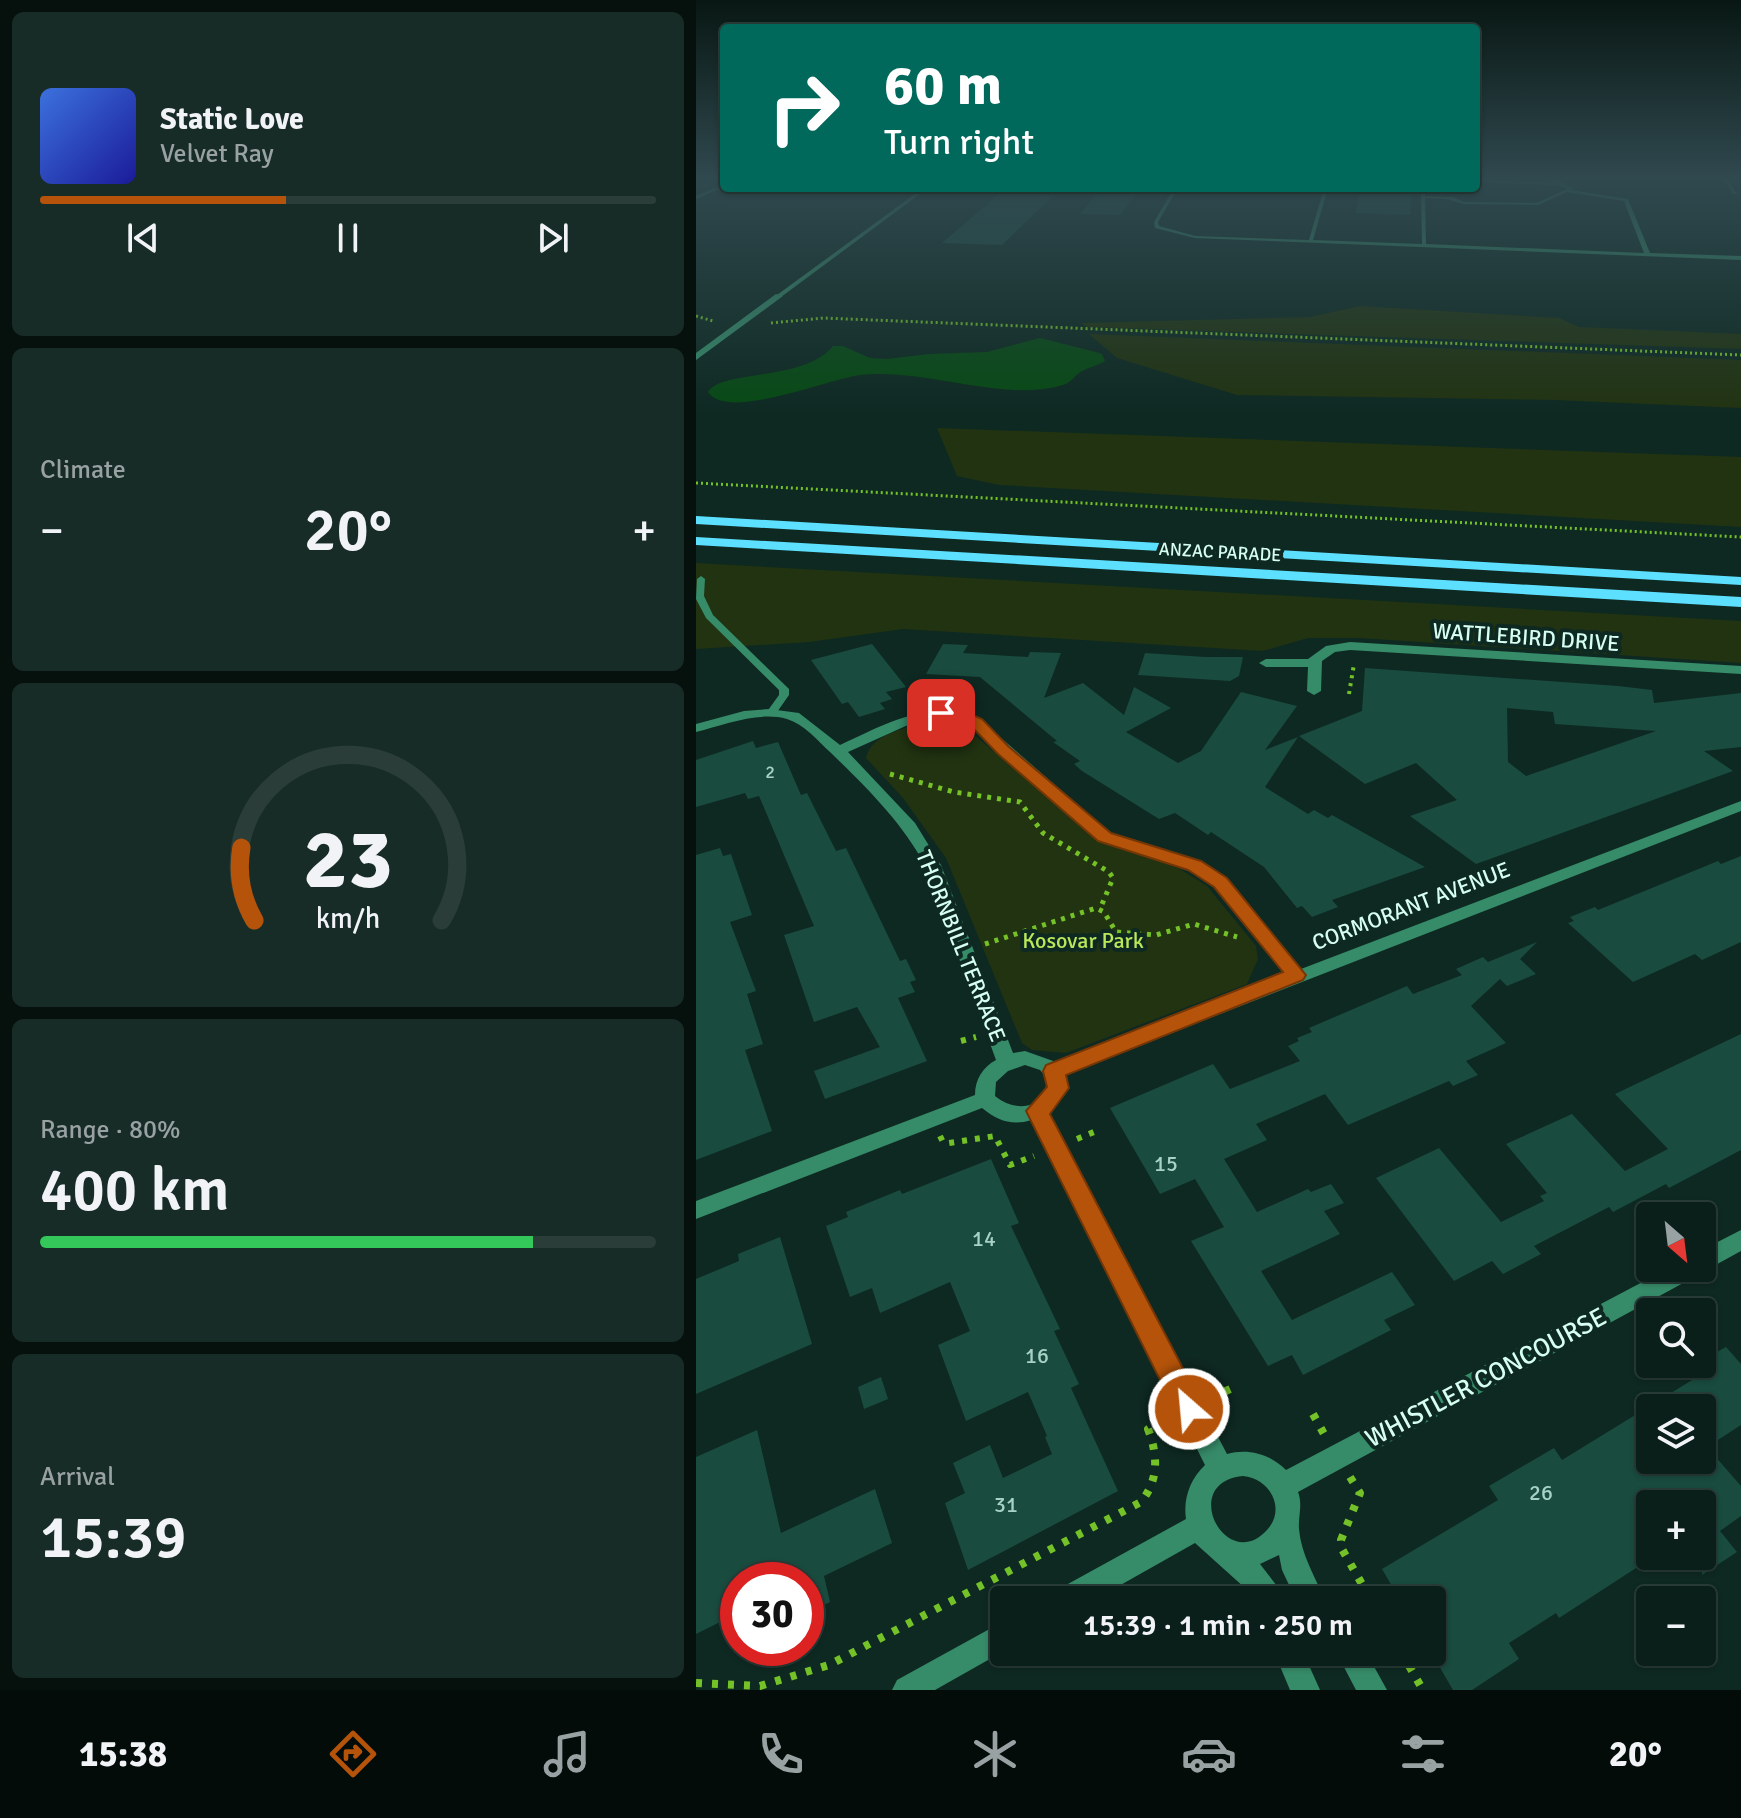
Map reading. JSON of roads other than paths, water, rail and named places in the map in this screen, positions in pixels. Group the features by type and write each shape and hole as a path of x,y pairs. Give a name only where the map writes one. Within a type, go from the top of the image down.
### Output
{"main road":[{"name":"ANZAC PARADE","path":"696,520 1741,581"},
{"name":"ANZAC PARADE","path":"696,541 1741,602"}],"street":[{"path":"696,357 779,296"},
{"name":"WATTLEBIRD DRIVE","path":"1266,663 1314,663 1317,657 1331,649 1360,645 1741,670"},
{"path":"1314,663 1314,691"},
{"path":"696,728 743,716 771,713"},
{"name":"THORNBILL TERRACE","path":"771,713 802,719 917,836 933,865 1006,1061"},
{"path":"837,752 918,716 948,713 972,720 1104,837 1195,865 1221,883 1296,975"},
{"name":"CORMORANT AVENUE","path":"1054,1071 1296,975 1741,806"},
{"path":"1037,1059 1054,1071 1058,1088 1047,1105 1037,1111 1012,1116 1000,1113 985,1099 986,1080 1006,1061 1037,1059"},
{"path":"696,1210 985,1099"},
{"path":"1037,1111 1221,1469"},
{"path":"1716,1253 1741,1240"},
{"name":"WHISTLER CONCOURSE","path":"1282,1486 1664,1282"},
{"path":"1226,1551 1250,1555 1265,1550 1277,1540 1285,1527 1289,1513 1282,1486 1273,1474 1260,1466 1239,1463 1221,1469 1209,1478 1203,1489 1198,1512 1208,1538 1226,1551 1260,1586"},
{"path":"1092,1586 1201,1525"},
{"path":"1285,1527 1296,1570 1304,1586"},
{"path":"907,1690 990,1643"},
{"path":"1294,1666 1305,1690"},
{"path":"1358,1666 1372,1690"}],"lane":[{"path":"779,296 834,256"},
{"path":"1701,256 1741,258"},
{"path":"701,579 699,596 709,616 784,689 784,695 771,713"}],"park label":[{"name":"Kosovar Park","path":"1083,940"}]}
